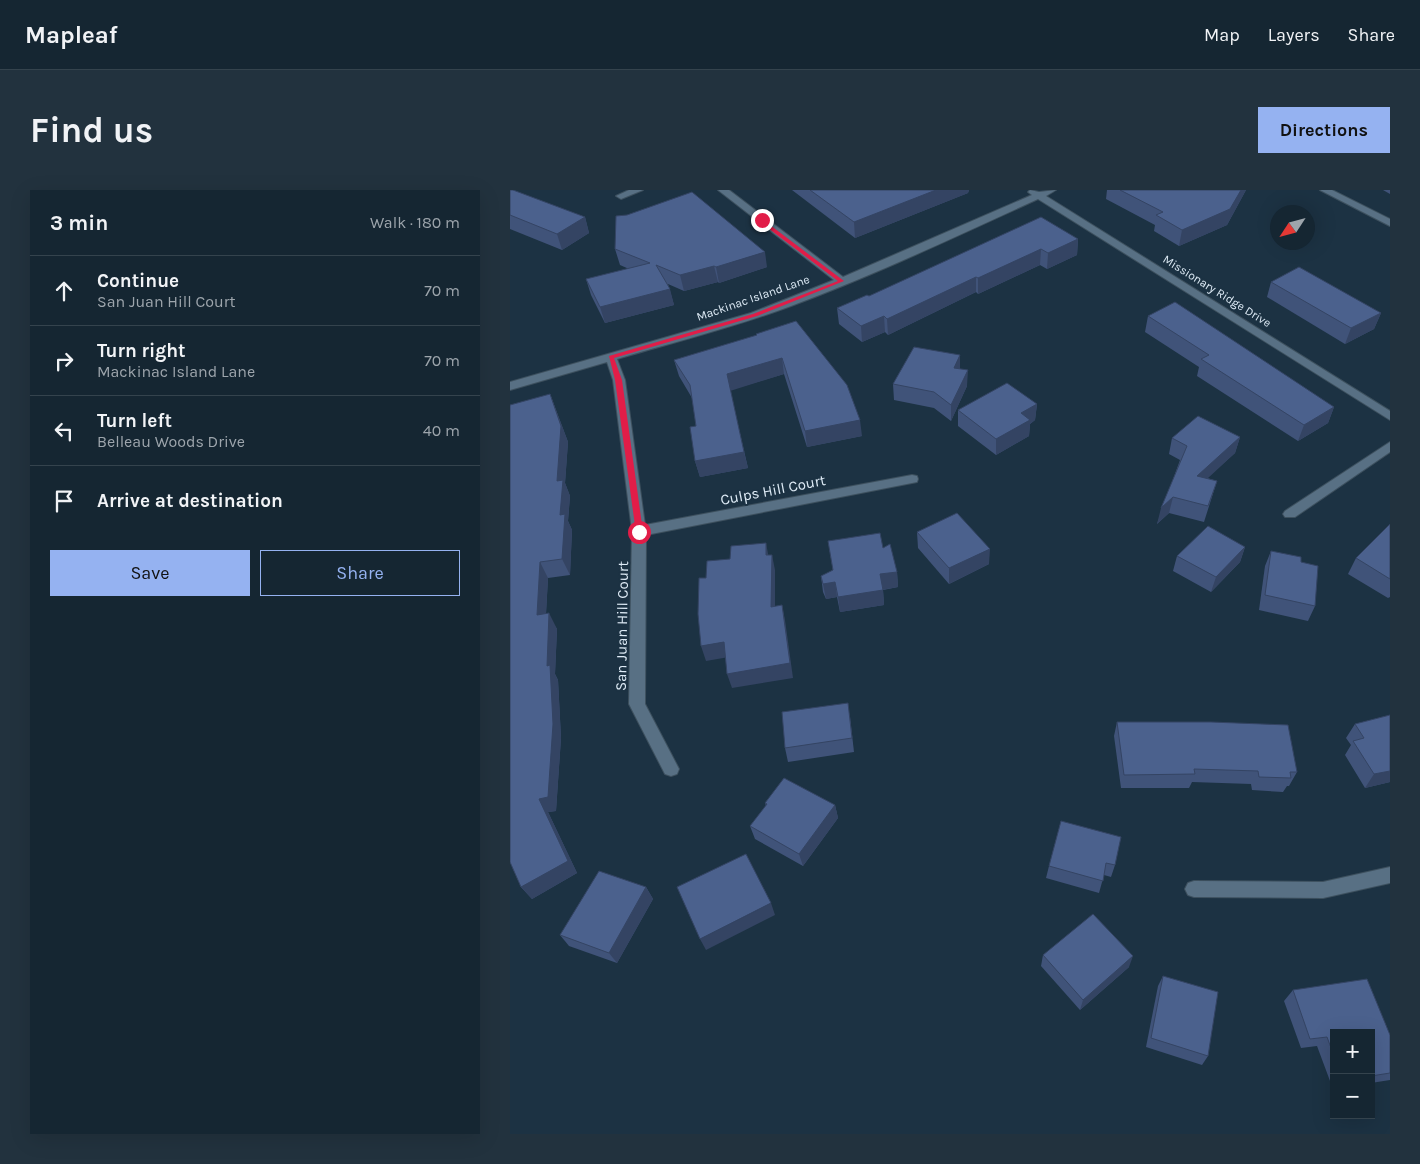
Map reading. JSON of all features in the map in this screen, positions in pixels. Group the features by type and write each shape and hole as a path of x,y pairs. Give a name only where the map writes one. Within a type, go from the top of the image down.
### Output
{"street":[{"path":"621,196 638,190"},
{"path":"723,190 842,281"},
{"name":"Mackinac Island Lane","path":"510,386 755,315 984,222 1034,193 1052,190"},
{"path":"1325,190 1390,223"},
{"name":"Missionary Ridge Drive","path":"1034,193 1390,416"},
{"name":"San Juan Hill Court","path":"611,357 619,380 639,532 637,704 671,769"},
{"path":"1290,514 1390,446"},
{"name":"Culps Hill Court","path":"639,532 912,479"},
{"path":"1194,889 1323,890 1390,875"}],"building":[{"path":"510,190 585,217 557,234 510,215"},
{"path":"810,190 936,190 854,222"},
{"path":"1120,190 1241,190 1230,209 1182,230 1156,215 1163,212"},
{"path":"692,192 765,252 716,267 680,275 656,265 670,289 600,307 586,279 650,263 615,249 616,216 627,215"},
{"path":"1041,217 1078,239 1048,253 1041,249 887,319 884,316 861,326 837,308 867,295 869,296"},
{"path":"1299,267 1381,313 1351,328 1271,282"},
{"path":"1175,302 1334,407 1304,425 1201,359 1209,355 1148,316"},
{"path":"796,321 847,385 860,420 805,431 782,358 727,374 744,452 695,461 690,427 696,426 690,385 674,360"},
{"path":"914,347 960,355 954,368 968,370 951,405 934,392 893,384"},
{"path":"1007,383 1037,404 1021,413 1030,420 996,439 958,410"},
{"path":"550,394 561,426 557,481 563,480 560,515 565,514 562,559 540,562 537,615 549,613 547,666 550,665 553,724 548,797 539,799 568,861 521,887 510,862 510,405"},
{"path":"1198,416 1240,437 1197,476 1217,481 1208,506 1173,497 1161,508 1187,446 1172,438"},
{"path":"957,513 990,549 949,568 917,532"},
{"path":"1390,524 1390,579 1356,558"},
{"path":"1208,526 1245,547 1216,577 1177,556"},
{"path":"880,533 883,548 890,544 897,572 880,574 883,590 838,597 835,582 823,584 821,576 833,570 828,541"},
{"path":"766,543 766,555 772,555 771,607 782,605 790,663 727,674 724,642 701,646 698,614 699,578 706,578 707,561 730,559 731,546"},
{"path":"1271,551 1301,557 1301,562 1318,566 1315,606 1265,595"},
{"path":"848,703 852,738 785,748 782,712"},
{"path":"1390,715 1390,771 1374,774 1353,741 1364,738 1355,724"},
{"path":"1117,722 1211,722 1288,725 1297,772 1290,772 1291,778 1259,777 1258,771 1194,769 1195,774 1124,775"},
{"path":"784,778 835,805 799,854 750,826"},
{"path":"1061,821 1121,837 1115,865 1106,863 1103,881 1049,866"},
{"path":"746,854 771,903 700,939 677,887"},
{"path":"599,871 646,887 609,953 560,935"},
{"path":"1093,914 1133,956 1083,1000 1043,955"},
{"path":"1163,976 1218,992 1208,1056 1151,1038"},
{"path":"1367,979 1390,1035 1390,1073 1375,1075 1375,1029 1330,1029 1330,1045 1327,1037 1310,1039 1293,990"}],"route":[{"path":"639,532 619,380 611,357 755,315 842,281 762,220"}]}
